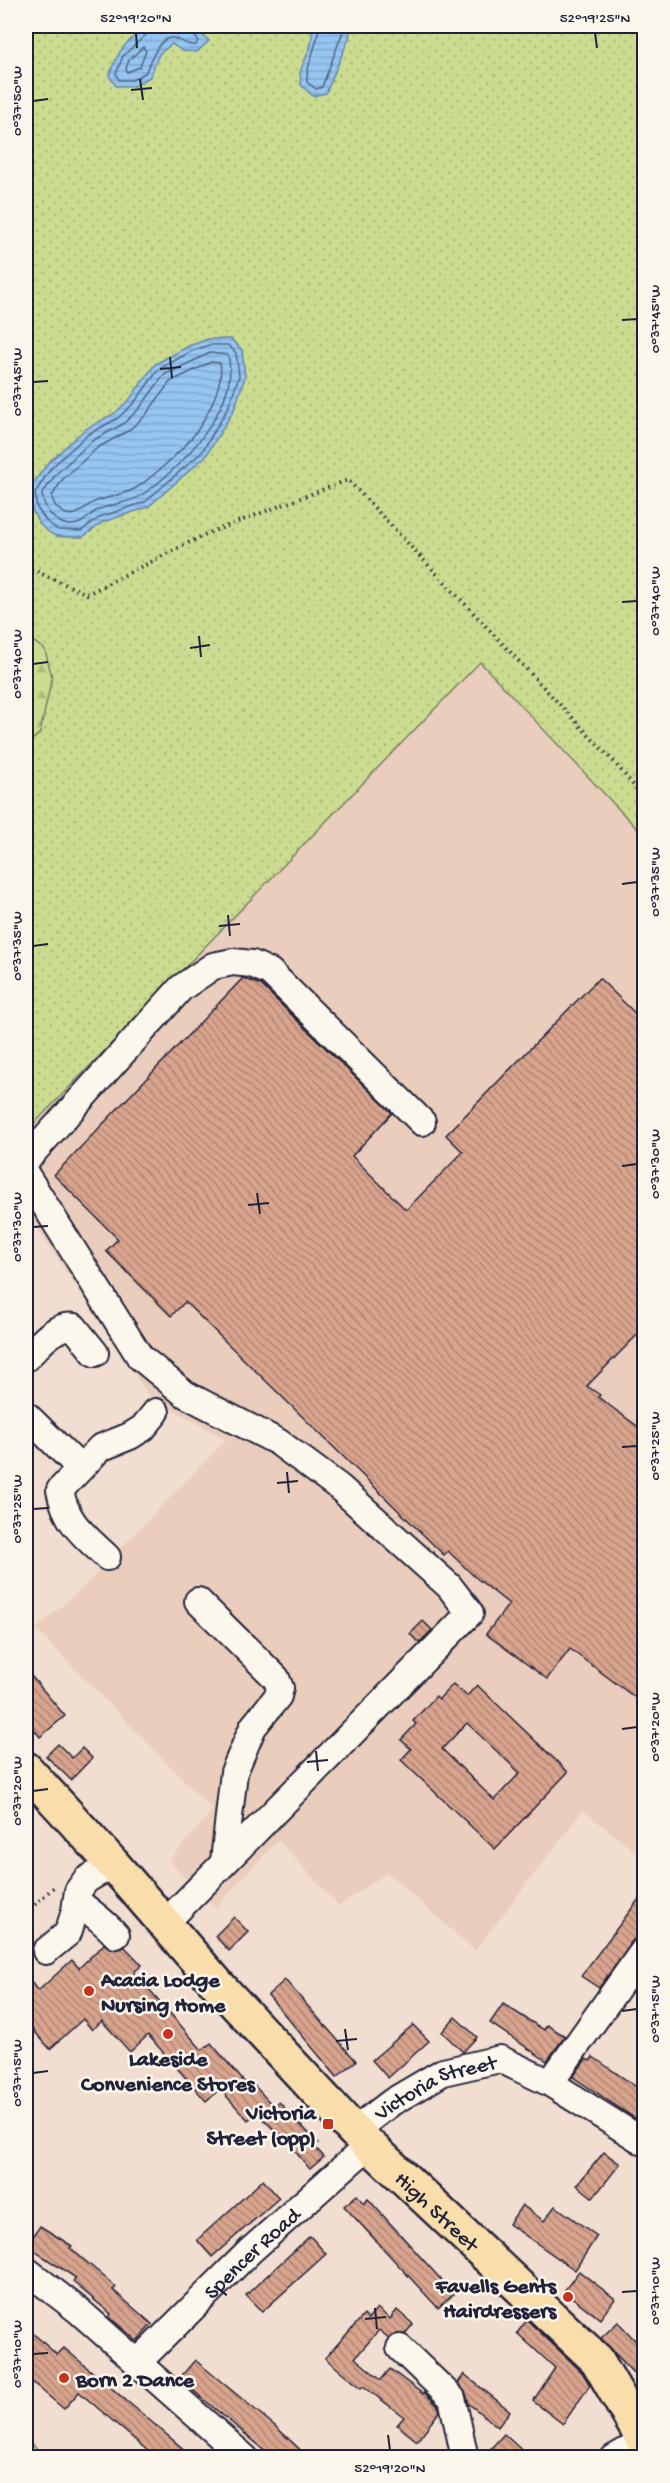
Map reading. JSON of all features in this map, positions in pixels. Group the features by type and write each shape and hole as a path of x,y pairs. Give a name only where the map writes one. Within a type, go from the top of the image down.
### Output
{"main road":[{"name":"High Street","path":"26,1768 219,1986 361,2138 597,2360 644,2441"}],"street":[{"path":"26,1160 181,988 213,966 233,962 252,964 270,972 422,1122"},
{"path":"26,1175 140,1357 184,1394 278,1442 339,1486 449,1586 470,1613 165,1923"},
{"path":"26,1358 49,1335 68,1326 74,1327 95,1353"},
{"path":"107,1557 64,1510 60,1490 100,1448 143,1428 156,1412"},
{"path":"26,1415 80,1468"},
{"path":"198,1601 276,1678 280,1688 278,1696 253,1727 234,1772 224,1861"},
{"path":"46,1951 68,1933 78,1891 86,1880 113,1864"},
{"path":"77,1901 94,1916 103,1919 116,1935"},
{"path":"549,2083 645,1950"},
{"name":"Victoria Street","path":"361,2138 392,2102 443,2072 476,2063 500,2060 549,2083 645,2142"},
{"name":"Spencer Road","path":"137,2363 361,2138"},
{"path":"26,2270 79,2311 245,2457"},
{"path":"400,2348 452,2398 465,2457"},
{"path":"614,2457 644,2441"}],"path":[{"path":"26,567 87,594 206,534 348,480 614,762 645,798"}],"shaded area":[{"path":"480,662 644,836 644,1859 583,1810 475,1951 387,1872 339,1906 278,1840 215,1908 169,1861 213,1810 36,1629 84,1586 226,1440 149,1396 26,1211 26,1132"}],"green space":[{"path":"26,26 644,26 644,836 480,662 26,1132 26,745 40,733 45,650 26,636"},
{"path":"26,636 45,650 52,677 40,733 26,745"},
{"path":"26,2439 45,2457 26,2457"}],"water":[{"path":"148,26 192,26 209,41 197,52 182,51 172,44 159,54 150,77 134,86 116,86 109,76 116,59 128,42"},
{"path":"313,26 351,26 349,38 326,93 313,96 301,85 300,72 311,45"},
{"path":"208,339 231,339 242,350 245,377 234,410 206,456 148,507 103,522 83,537 57,536 43,528 33,511 28,491 47,464 84,430 115,413 130,399 155,364"}],"building":[{"path":"243,978 261,985 392,1113 352,1156 406,1210 463,1152 446,1135 599,978 645,1023 645,1327 587,1386 645,1432 645,1705 570,1649 547,1679 486,1634 509,1604 474,1576 448,1551 444,1555 185,1302 171,1316 106,1251 118,1239 54,1175"},
{"path":"423,1621 432,1630 419,1643 410,1634"},
{"path":"26,1670 65,1716 40,1737 26,1719"},
{"path":"453,1684 467,1696 477,1685 568,1772 495,1849 401,1760 411,1749 401,1740 416,1724 413,1721 436,1696 439,1699","holes":["467,1723 520,1773 494,1800 442,1749"]},
{"path":"58,1744 72,1758 82,1748 92,1758 71,1780 46,1756"},
{"path":"645,1891 645,1930 632,1941 599,1988 581,1976"},
{"path":"234,1917 248,1932 229,1951 215,1936"},
{"path":"104,1944 112,1949 125,1947 142,1965 134,1972 202,2050 211,2043 246,2084 250,2081 274,2107 279,2102 318,2143 314,2146 324,2157 310,2169 276,2129 274,2130 257,2112 248,2120 220,2089 206,2101 148,2035 130,2052 102,2021 92,2030 83,2019 50,2049 26,2022 26,1976 38,1991 72,1960 79,1968"},
{"path":"285,1980 356,2061 337,2077 268,1995"},
{"path":"503,2004 544,2030 547,2025 565,2036 547,2061 490,2023"},
{"path":"455,2017 477,2037 463,2052 442,2032"},
{"path":"413,2025 429,2041 388,2078 372,2060"},
{"path":"593,2057 645,2093 645,2125 573,2077 586,2059 590,2061"},
{"path":"604,2152 620,2164 593,2198 577,2185"},
{"path":"263,2180 279,2198 212,2257 197,2240"},
{"path":"357,2195 364,2204 368,2199 454,2294 438,2308 344,2206"},
{"path":"522,2205 544,2221 555,2206 597,2236 575,2270 509,2224"},
{"path":"40,2226 72,2246 70,2248 116,2287 113,2290 152,2324 137,2341 109,2317 111,2314 73,2282 76,2278 27,2246"},
{"path":"310,2236 326,2254 262,2312 246,2295"},
{"path":"579,2271 615,2299 600,2319 564,2291"},
{"path":"377,2308 390,2319 397,2310 413,2324 405,2334 396,2334 389,2338 379,2330 355,2358 381,2380 390,2369 423,2394 424,2392 438,2406 440,2411 417,2441 397,2425 404,2417 363,2386 361,2388 325,2358 364,2315 368,2319"},
{"path":"527,2320 582,2372 590,2385 563,2424 533,2401 555,2368 517,2333"},
{"path":"618,2322 645,2351 645,2386 601,2338"},
{"path":"26,2327 57,2355 64,2348 193,2457 155,2457 79,2392 64,2409 26,2377"},
{"path":"195,2360 275,2426 308,2457 273,2457 179,2379"},
{"path":"464,2374 510,2411 498,2427 469,2404 466,2394 458,2383"},
{"path":"504,2434 529,2457 483,2457"}],"place":[{"name":"Acacia Lodge Nursing Home","path":"89,1991"},
{"name":"Lakeside Convenience Stores","path":"168,2034"},
{"name":"Victoria Street (opp)","path":"328,2124"},
{"name":"Favells Gents Hairdressers","path":"568,2297"},
{"name":"Born 2 Dance","path":"64,2378"}]}
